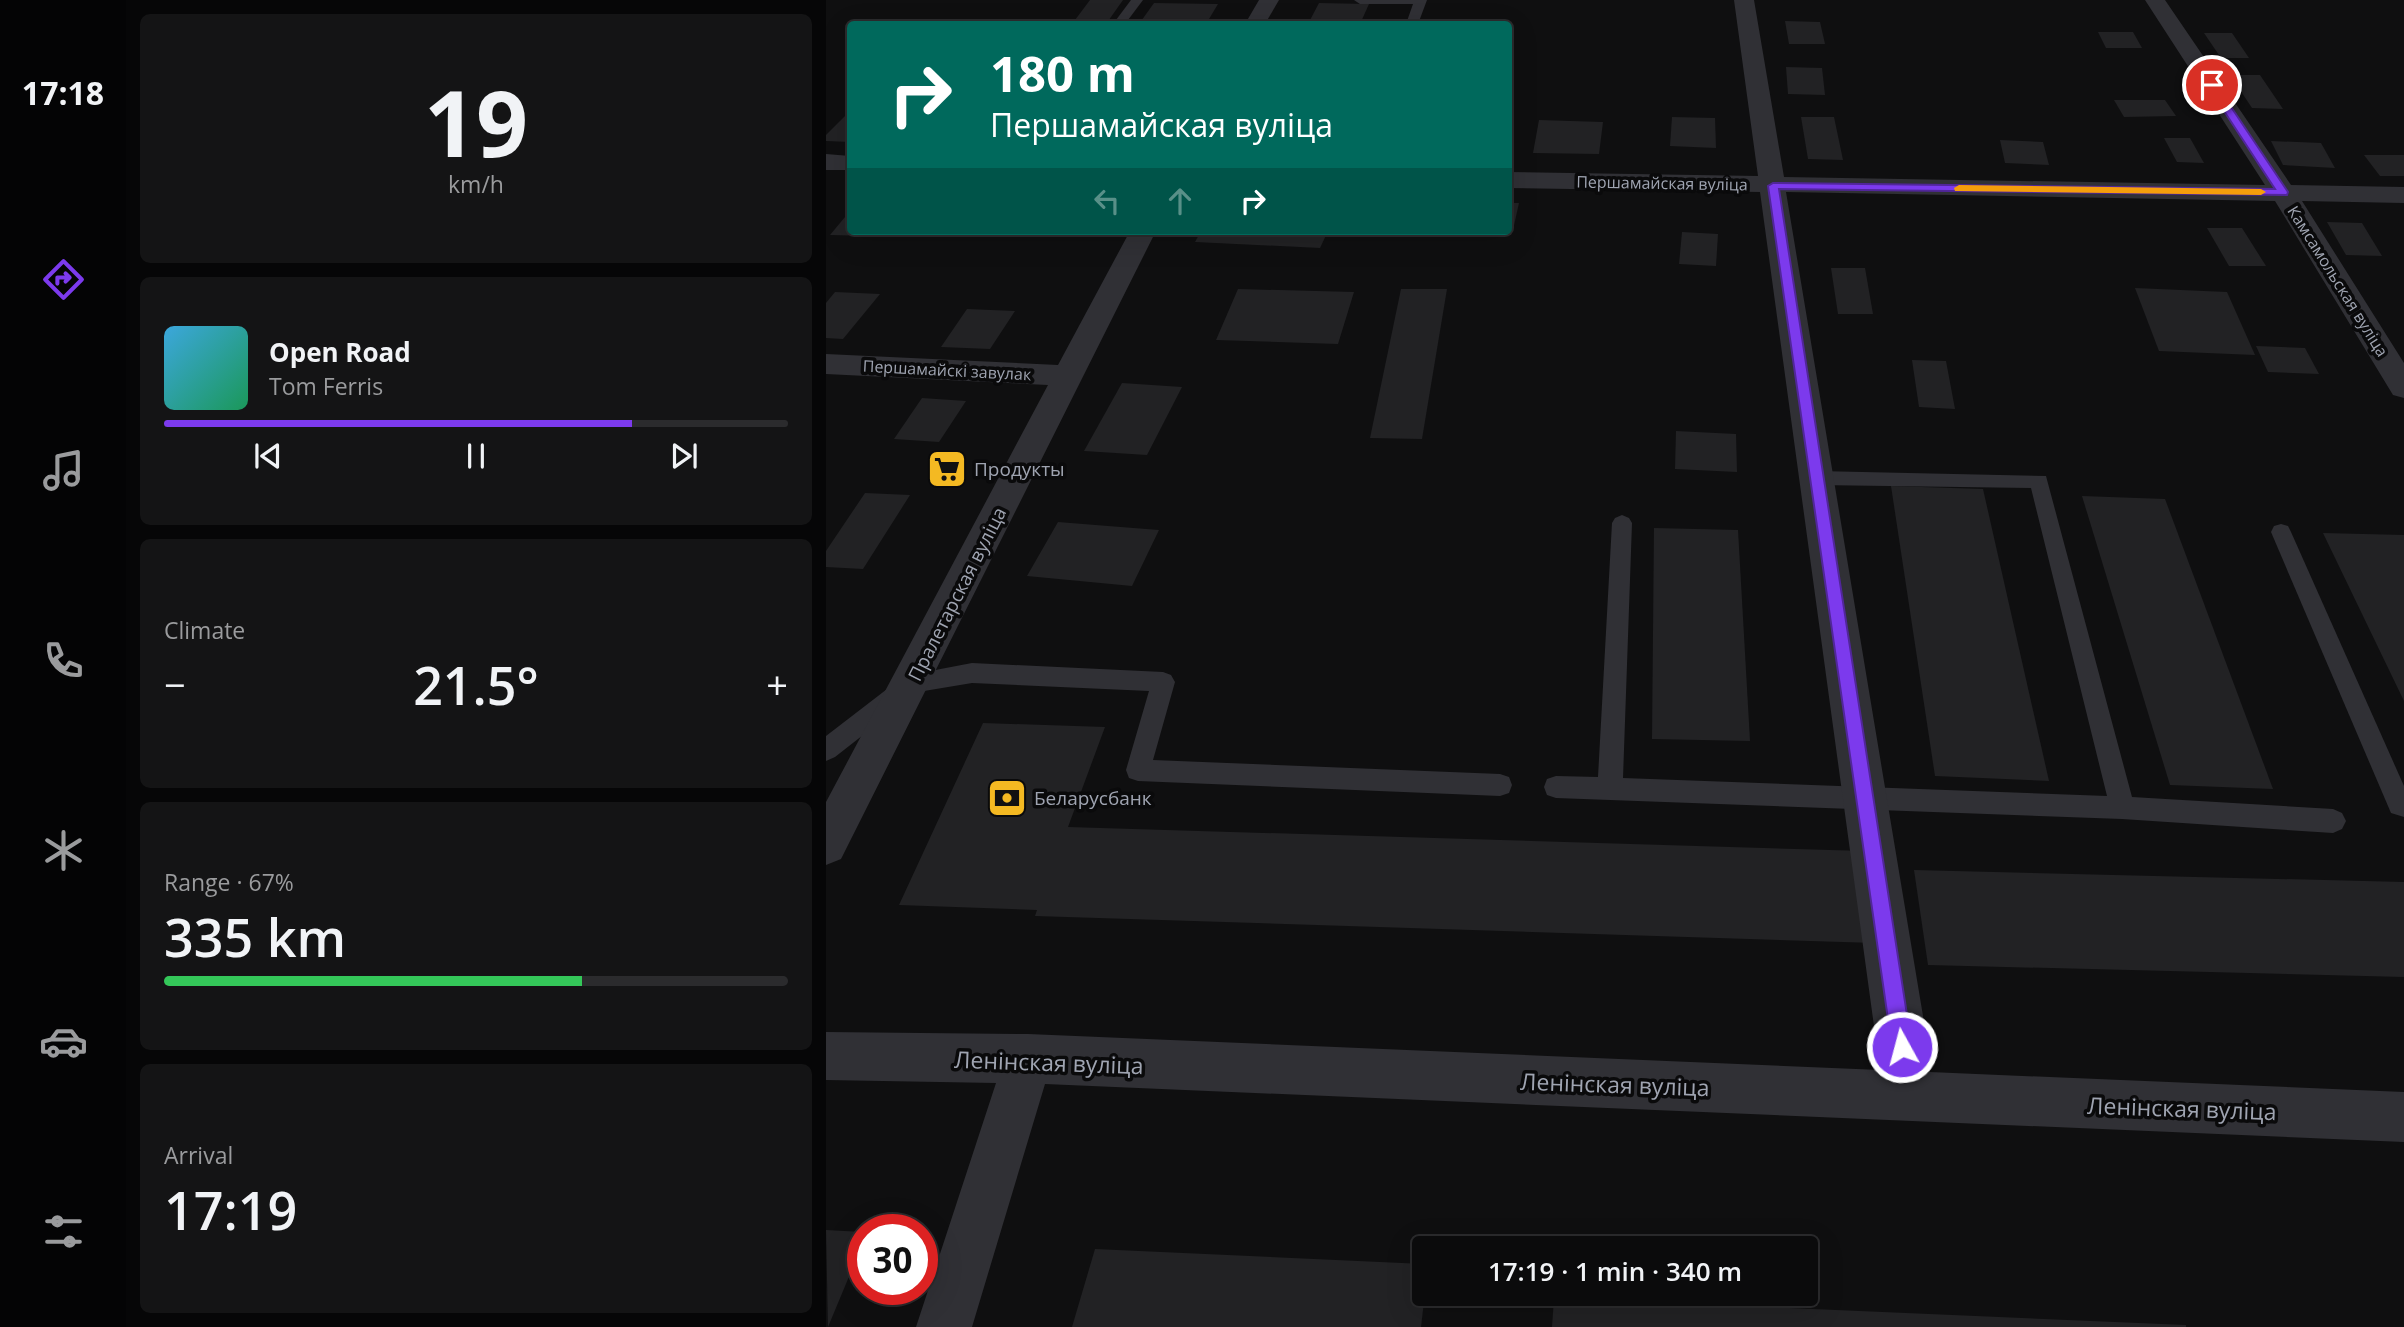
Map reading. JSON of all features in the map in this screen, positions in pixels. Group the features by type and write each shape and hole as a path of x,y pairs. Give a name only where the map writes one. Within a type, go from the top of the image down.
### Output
{"street":[{"path":"1257,21 1269,0"},
{"path":"1744,0 1900,1022 1908,1097"},
{"name":"Камсамольская вуліца","path":"2154,0 2283,192 2404,388"},
{"path":"826,162 847,163"},
{"name":"Першамайская вуліца","path":"1512,180 2404,195"},
{"name":"Пралетарская вуліца","path":"826,845 1141,235"},
{"name":"Першамайскі завулак","path":"826,364 1068,376"},
{"name":"Ленінская вуліца","path":"826,1056 1028,1059 2404,1117"},
{"path":"944,1327 1028,1059"}],"lane":[{"path":"1121,21 1136,0"},
{"path":"1360,0 1421,0 1413,21"},
{"path":"1817,478 2039,481 2122,808"},
{"path":"1609,789 1622,523"},
{"path":"2281,532 2400,805 2404,806"},
{"path":"826,750 912,683 972,673 1163,681 1138,770 1500,785"},
{"path":"1556,787 2122,808 2333,821"}],"building":[{"path":"1090,0 1123,0 1108,21 1074,21"},
{"path":"1154,3 1218,4 1208,21 1141,21"},
{"path":"1319,3 1369,4 1361,21 1310,21"},
{"path":"1785,21 1820,22 1825,44 1789,44"},
{"path":"2098,32 2133,32 2142,48 2106,48"},
{"path":"2204,33 2232,33 2249,58 2221,58"},
{"path":"1786,67 1822,68 1825,95 1788,94"},
{"path":"2230,75 2260,75 2283,109 2252,108"},
{"path":"2114,100 2165,100 2176,116 2124,117"},
{"path":"847,114 847,142 826,141 826,135"},
{"path":"1672,117 1715,118 1716,148 1670,146"},
{"path":"1801,117 1834,117 1843,160 1808,159"},
{"path":"1539,120 1603,122 1599,154 1533,153"},
{"path":"2164,138 2190,138 2204,163 2177,162"},
{"path":"2000,140 2043,142 2049,165 2005,163"},
{"path":"2271,141 2321,143 2335,168 2283,165"},
{"path":"2364,155 2404,155 2404,176 2380,176"},
{"path":"1512,203 1519,203 1513,230"},
{"path":"847,215 847,235 873,235 872,236 830,235"},
{"path":"2327,222 2362,223 2382,256 2346,255"},
{"path":"2207,228 2242,228 2266,266 2229,266"},
{"path":"1682,232 1718,234 1716,266 1679,264"},
{"path":"1199,235 1326,235 1320,248 1195,242"},
{"path":"1831,268 1865,268 1873,314 1838,314"},
{"path":"2135,288 2227,292 2255,355 2159,351"},
{"path":"1238,289 1354,292 1338,344 1216,340"},
{"path":"1401,289 1447,289 1422,439 1370,438"},
{"path":"835,292 880,294 843,339 826,338 826,303"},
{"path":"967,309 1015,311 990,349 941,347"},
{"path":"2256,346 2305,348 2319,374 2268,372"},
{"path":"1912,360 1946,361 1955,409 1919,407"},
{"path":"1122,383 1182,387 1147,455 1084,451"},
{"path":"922,398 966,401 939,442 894,439"},
{"path":"1676,431 1736,434 1737,472 1675,469"},
{"path":"1891,486 1983,489 2049,781 1935,776"},
{"path":"865,493 910,495 863,569 826,567 826,551"},
{"path":"2082,496 2165,499 2273,789 2170,785"},
{"path":"1058,522 1159,530 1132,586 1027,576"},
{"path":"1654,528 1738,530 1750,741 1652,739"},
{"path":"2323,533 2404,535 2404,701"},
{"path":"983,723 1105,727 1068,827 1865,851 1875,943 1035,916 1037,910 899,905"},
{"path":"1914,870 2404,882 2404,977 1928,965"},
{"path":"826,1230 847,1231 847,1281 828,1327"},
{"path":"1095,1249 1412,1263 1412,1306 1423,1306 1421,1327 1072,1327"},
{"path":"1553,1306 1741,1306 2186,1325 2186,1327 1552,1327"}],"slow traffic":[{"path":"1959,188 2261,192"}],"place":[{"name":"Продукты","path":"947,469"},
{"name":"Беларусбанк","path":"1007,798"}],"route":[{"path":"1902,1047 1773,186 2283,192 2212,85"}]}
